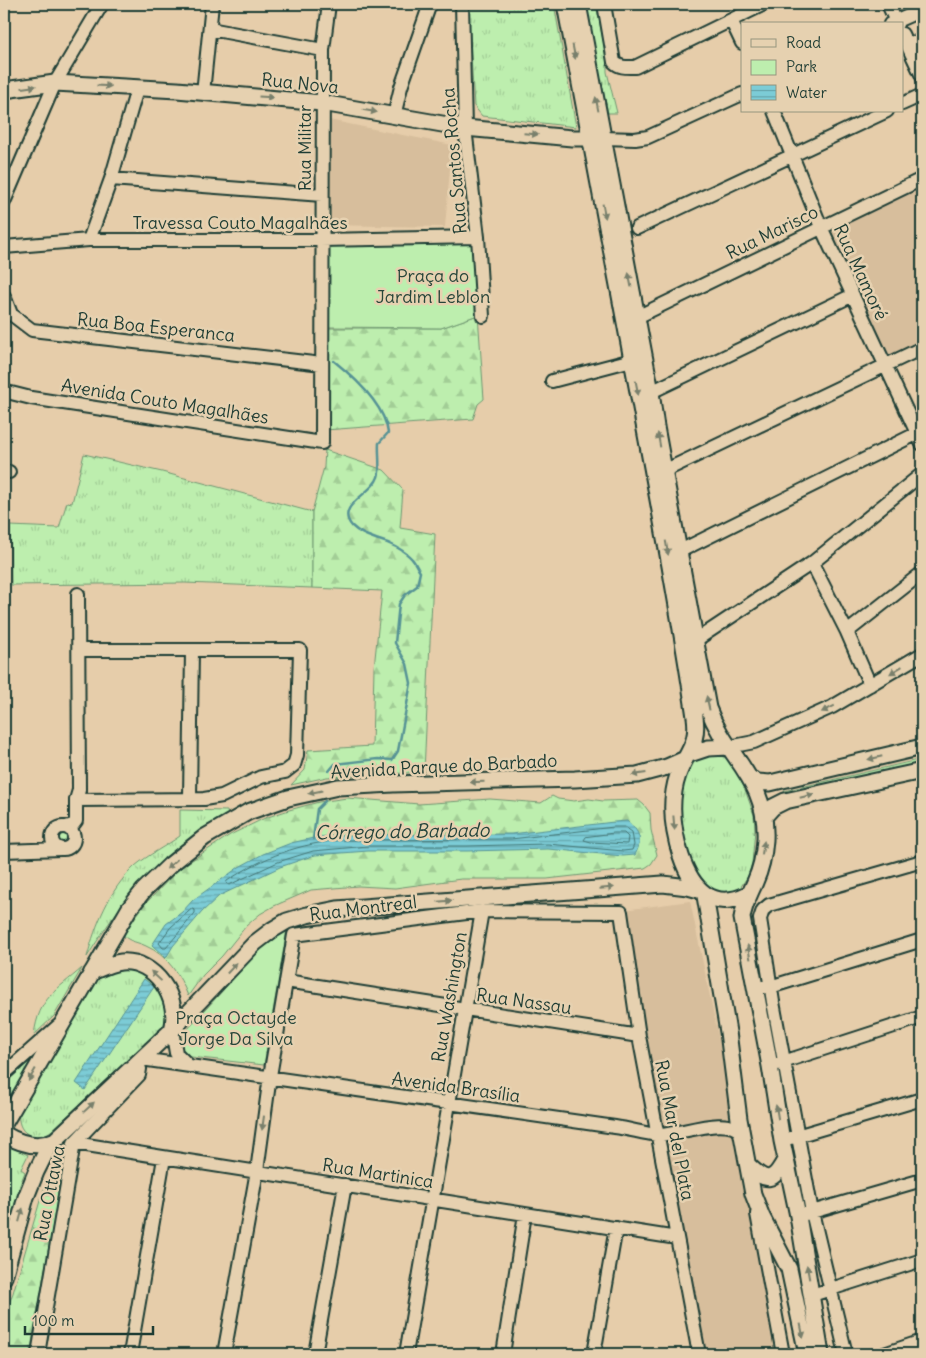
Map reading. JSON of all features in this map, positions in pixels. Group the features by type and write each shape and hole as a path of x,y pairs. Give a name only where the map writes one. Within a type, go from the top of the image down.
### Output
{"main road":[{"path":"566,4 637,317 708,708 713,721 751,779 764,817 765,841 761,864 755,882 748,894 742,918 763,988 777,1064 785,1160 805,1214 812,1295 821,1354"},
{"path":"578,4 632,360 676,598 696,721 695,738 677,779 673,801 676,838 682,859 702,893 728,1032 737,1106 753,1194 762,1217 789,1269 807,1354"},
{"name":"Rua Nova","path":"4,90 55,84 203,93 322,103 465,128 572,138 597,138"},
{"path":"688,756 708,748 729,747"},
{"path":"751,779 770,783 922,747"},
{"name":"Avenida Parque do Barbado","path":"4,1124 128,909 164,871 205,838 248,812 288,798 338,788 393,784 575,779 645,774 667,767 688,756"},
{"path":"764,817 773,807 785,801 922,771"},
{"path":"4,1277 26,1197 46,1152 54,1141 139,1061 256,943 286,921 337,909 662,884 688,887 723,900 738,899 748,894"},
{"path":"92,972 121,962 141,965 159,978 168,989 172,1003 173,1025"},
{"path":"4,1134 31,1145 54,1141"},
{"path":"749,1166 759,1176 772,1178 778,1173 785,1160"}],"street":[{"path":"4,202 55,84 102,4"},
{"path":"203,93 210,29 210,4"},
{"name":"Rua Militar","path":"322,444 322,103 323,50 330,4"},
{"path":"394,116 400,87 430,4"},
{"name":"Rua Santos Rocha","path":"462,4 465,128 478,237 482,316"},
{"path":"604,4 614,62 625,68 635,67 764,4"},
{"path":"888,4 894,22"},
{"path":"896,22 922,10"},
{"path":"731,20 741,41"},
{"path":"210,29 323,50"},
{"path":"904,38 922,44"},
{"path":"904,38 922,76"},
{"path":"89,240 137,88"},
{"path":"597,138 635,139 648,137 741,94"},
{"path":"904,103 922,95"},
{"name":"Rua Mamoré","path":"774,112 821,227 885,366 921,436"},
{"path":"637,228 885,112"},
{"path":"110,178 322,196"},
{"name":"Rua Marisco","path":"637,317 922,179"},
{"name":"Travessa Couto Magalhães","path":"4,247 89,240 321,240 478,237"},
{"path":"651,392 853,295"},
{"name":"Rua Boa Esperanca","path":"4,296 11,314 32,330 322,364"},
{"path":"664,471 922,348"},
{"path":"552,381 632,360"},
{"name":"Avenida Couto Magalhães","path":"4,389 7,392 31,398 322,444"},
{"path":"680,551 921,436"},
{"path":"696,640 812,563 922,474"},
{"path":"812,563 847,632 870,685"},
{"path":"847,632 922,572"},
{"path":"56,845 52,834 56,828 70,832 82,825 78,594"},
{"path":"79,650 300,650 297,755 294,765 286,772 261,777 222,796 204,799 80,796"},
{"path":"190,798 192,650"},
{"path":"729,747 754,742 778,733 832,707 922,654"},
{"path":"4,852 43,851 56,845 71,846 70,832"},
{"path":"922,861 769,905 762,912 760,924 763,988 922,940"},
{"name":"Rua Montreal","path":"224,1354 257,1171 270,1076 294,935 482,911 621,912"},
{"name":"Rua Washington","path":"406,1354 482,911"},
{"name":"Rua Mar del Plata","path":"621,912 639,1036 699,1354"},
{"name":"Rua Nassau","path":"286,982 639,1036"},
{"path":"846,1354 831,1290 805,1214 798,1136 777,1064 922,1017"},
{"path":"4,1074 62,1022"},
{"path":"173,1025 176,1053 188,1065"},
{"name":"Avenida Brasília","path":"139,1061 188,1065 270,1076 658,1135 719,1125 732,1126 740,1130 742,1134"},
{"name":"Rua Ottawa","path":"38,1354 74,1143 139,1076 139,1061"},
{"path":"782,1141 922,1099"},
{"path":"719,1125 732,1117 737,1106"},
{"name":"Rua Martinica","path":"74,1143 677,1238"},
{"path":"130,1354 164,1158"},
{"path":"805,1214 922,1180"},
{"path":"315,1354 345,1185"},
{"path":"753,1194 783,1354"},
{"path":"503,1354 525,1214"},
{"path":"594,1354 616,1228"},
{"path":"812,1295 922,1260"},
{"path":"884,1354 922,1341"}],"shaded area":[{"path":"329,120 452,145 445,227 322,225"},
{"path":"922,184 922,339 887,356 828,233 830,228"},
{"path":"690,901 735,1116 660,1130 624,910"},
{"path":"736,1128 780,1354 704,1354 663,1140"}],"green space":[{"path":"468,4 554,4 576,127 482,116 474,106"},
{"path":"584,4 596,4 607,61 607,72 617,113 608,113"},
{"name":"Praça do Jardim Leblon","path":"473,241 478,315 441,328 325,327 324,246"},
{"path":"478,315 484,399 478,404 473,419 325,430 325,328 441,328"},
{"path":"325,450 384,470 403,490 400,528 435,534 424,772 327,777 291,785 305,770 308,750 372,746 374,668 382,591 312,588 312,512 324,467"},
{"path":"84,454 162,472 312,512 312,588 185,583 11,585 10,526 59,528 67,502 72,503"},
{"path":"718,754 726,758 734,767 742,781 754,815 755,830 752,863 748,876 740,888 728,893 711,891 701,882 693,868 680,835 679,787 691,761 699,756"},
{"path":"922,759 922,764 785,794 784,791"},
{"path":"552,796 558,799 574,801 589,799 603,801 638,800 650,813 651,830 657,855 651,864 645,868 547,879 461,879 395,888 358,886 311,890 274,906 260,914 246,926 222,956 203,975 188,996 177,973 166,960 154,950 129,940 124,936 125,931 145,904 180,868 230,835 265,818 289,810 319,802 347,798 419,804 490,799 541,803"},
{"path":"180,810 227,811 228,815 183,843 147,876 116,913 87,957 99,920 111,897 126,875 146,858 180,836"},
{"path":"63,829 69,832 72,838 69,844 63,847 57,844 54,838 57,832"},
{"name":"Praça Octayde Jorge Da Silva","path":"287,929 264,1065 191,1057 184,1053 181,1044 187,1030 253,957"},
{"path":"82,968 54,1016 34,1035 40,1012 50,996"},
{"path":"125,969 142,974 157,987 165,1007 166,1014 163,1027 51,1131 38,1136 27,1134 20,1125 19,1111 92,986 107,974"},
{"path":"37,1053 4,1110 4,1085"},
{"path":"5,1144 28,1155 21,1169 25,1172 4,1243"},
{"path":"57,1161 61,1169 55,1212 30,1354 4,1354 4,1317 13,1293 42,1194"}],"water":[{"path":"627,821 639,836 639,844 635,855 623,856 548,849 368,851 315,855 280,867 219,896 202,912 173,946 166,958 152,945 166,924 182,912 193,900 239,867 263,854 291,843 318,837 343,835 511,834"},
{"path":"144,979 154,987 85,1090 76,1083"}],"waterway":[{"path":"329,771 335,764 378,759 392,760 398,751 411,683 407,664 395,643 399,604 405,595 417,586 420,572 413,560 405,553 392,545 361,533 352,526 348,519 348,512 351,506 375,483 378,477 379,443 388,433 386,423 375,402 360,384 334,361"},
{"name":"Córrego do Barbado","path":"313,839 317,809 325,801"}]}
